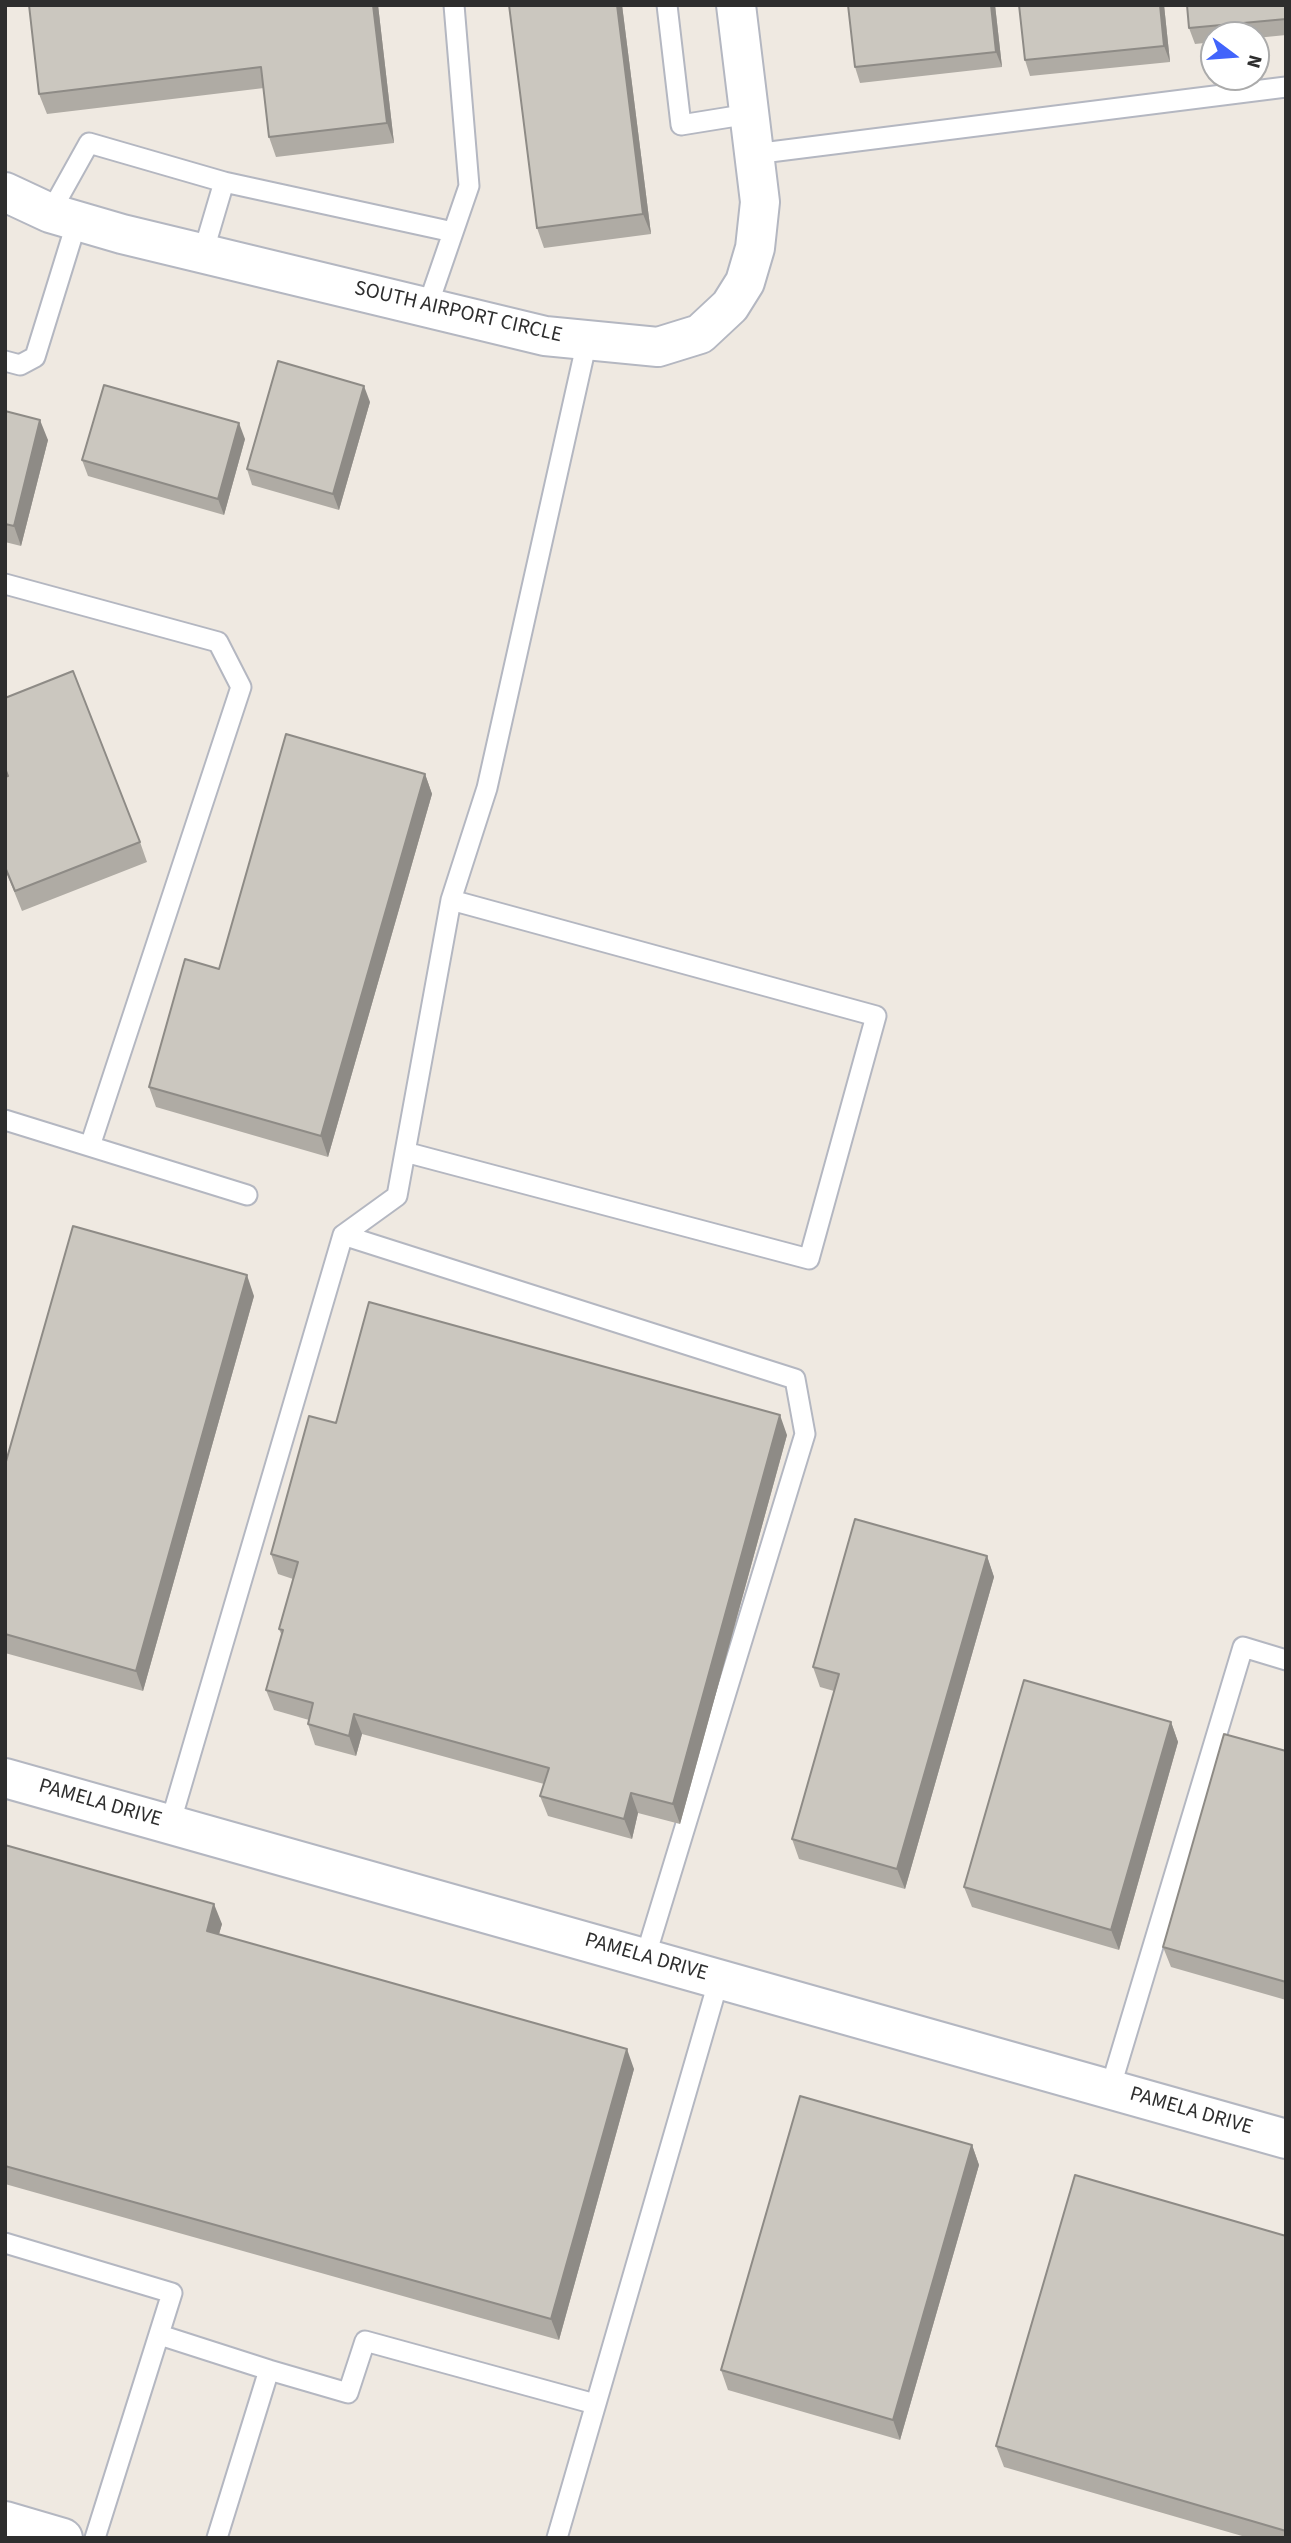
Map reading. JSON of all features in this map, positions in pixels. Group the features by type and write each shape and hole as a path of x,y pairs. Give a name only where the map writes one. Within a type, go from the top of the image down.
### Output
{"street":[{"name":"SOUTH AIRPORT CIRCLE","path":"5,192 64,217 545,337 658,347 699,334 730,306 745,282 755,248 760,202 736,5"},
{"name":"PAMELA DRIVE","path":"5,1777 1286,2139"},
{"path":"5,2521 63,2538"}],"lane":[{"path":"427,308 469,186 454,5"},
{"path":"667,5 681,125 749,114"},
{"path":"754,154 1286,86"},
{"path":"5,361 20,365 35,357 64,217 89,143 224,182 453,232"},
{"path":"203,253 224,182"},
{"path":"170,1824 343,1235 397,1196 451,900 487,788 587,341"},
{"path":"5,584 218,642 241,687 90,1146"},
{"path":"405,1152 809,1259 876,1016 451,900"},
{"path":"5,1120 247,1195"},
{"path":"343,1235 795,1379 806,1434 645,1958"},
{"path":"1110,2089 1243,1647 1286,1660"},
{"path":"557,2538 719,1979"},
{"path":"5,2243 172,2293 95,2538"},
{"path":"160,2335 348,2393 365,2341 595,2404"},
{"path":"217,2538 269,2370"}],"building":[{"path":"29,5 373,5 387,123 269,137 261,67 39,94"},
{"path":"509,5 617,5 643,214 537,228"},
{"path":"848,5 991,5 996,52 855,67"},
{"path":"1019,5 1160,5 1164,46 1025,60"},
{"path":"1187,5 1286,5 1286,19 1200,21 1200,27 1189,28"},
{"path":"278,361 364,386 333,494 247,469"},
{"path":"104,385 239,423 218,499 82,460"},
{"path":"5,411 40,420 14,526 5,524"},
{"path":"73,671 140,842 15,891 5,867 5,777 8,776 5,768 5,698"},
{"path":"286,734 425,774 321,1136 149,1087 185,959 219,969"},
{"path":"73,1226 247,1275 136,1671 5,1634 5,1465"},
{"path":"369,1302 780,1415 673,1804 631,1793 624,1819 540,1796 549,1768 354,1714 349,1736 308,1724 313,1703 266,1690 283,1630 279,1629 298,1562 271,1554 309,1416 336,1423"},
{"path":"855,1519 987,1556 897,1869 792,1839 839,1674 813,1667"},
{"path":"1024,1680 1171,1722 1111,1930 964,1887"},
{"path":"1224,1734 1286,1751 1286,1982 1163,1947"},
{"path":"5,1845 214,1904 207,1931 627,2049 551,2319 5,2166"},
{"path":"800,2096 972,2145 893,2420 721,2370"},
{"path":"1075,2175 1286,2236 1286,2531 996,2446"}]}
